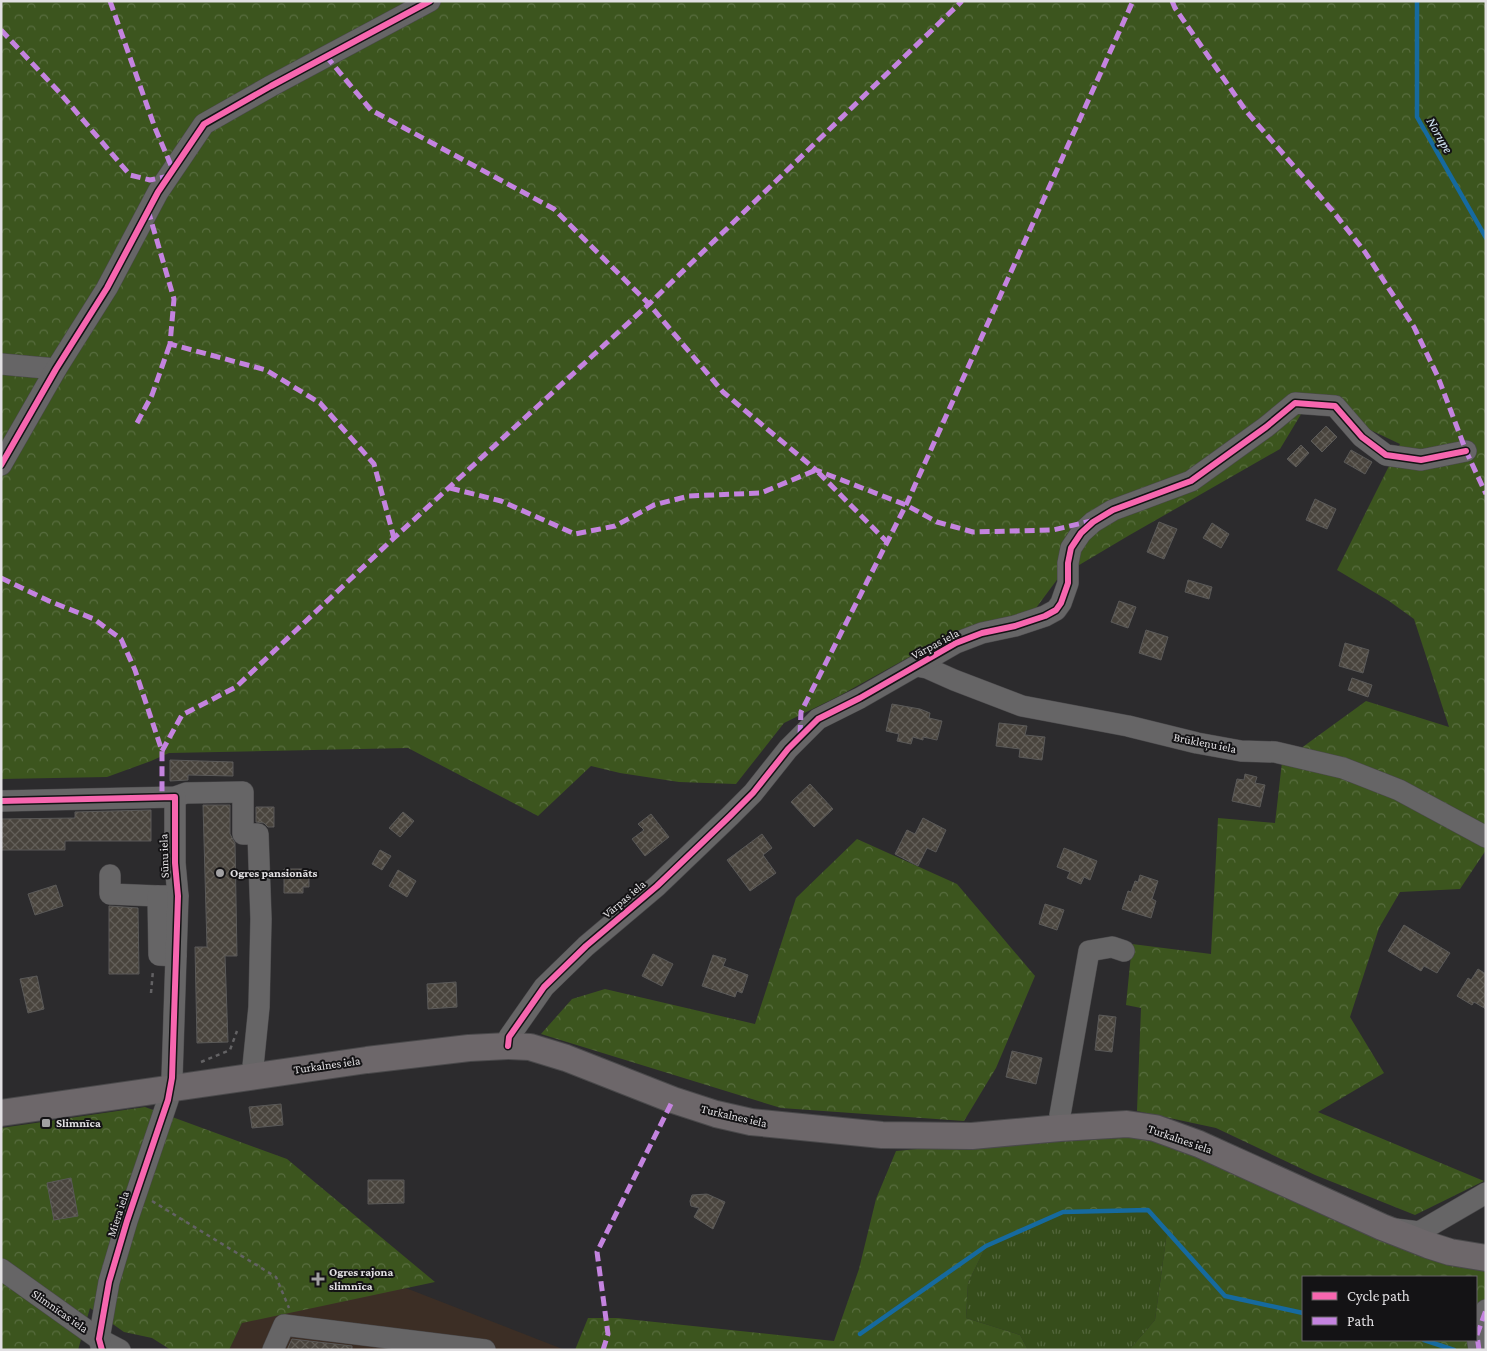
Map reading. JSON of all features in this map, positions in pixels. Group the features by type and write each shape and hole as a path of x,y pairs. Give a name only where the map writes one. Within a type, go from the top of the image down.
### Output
{"main road":[{"name":"Turkalnes iela","path":"1,1113 385,1057 469,1048 530,1047 566,1058 674,1100 716,1114 751,1122 882,1135 972,1136 1127,1124 1155,1128 1199,1144 1382,1227 1450,1252 1486,1258"}],"street":[{"path":"1,465 56,369 107,288 158,192 204,124 430,1"},
{"path":"1,364 56,369"},
{"name":"Vārpas iela","path":"508,1046 509,1038 544,987 586,946 657,886 753,793 788,749 818,719 860,698 956,643 982,633 1037,619 1056,610 1061,603 1068,583 1068,563 1071,548 1081,533 1093,522 1113,510 1191,481 1266,427 1295,403 1335,406 1362,437 1386,455 1420,460 1466,451"},
{"name":"Brūkleņu iela","path":"917,666 927,668 1022,706 1128,726 1197,743 1242,750 1275,752 1343,768 1399,790 1486,837"},
{"path":"1,801 175,797 186,793 243,792 243,834 258,834 261,937 259,1007 252,1076"},
{"name":"Sūnu iela","path":"171,1087 176,956 168,896 175,863 175,797"},
{"path":"110,875 110,894 168,896"},
{"path":"1060,1128 1060,1115 1089,951 1112,947 1124,951"},
{"name":"Miera iela","path":"100,1344 109,1282 171,1087"},
{"path":"1382,1227 1419,1232 1486,1193"},
{"name":"Slimnīcas iela","path":"1,1269 100,1344 120,1350"},
{"path":"1477,1332 1486,1310"},
{"path":"273,1350 284,1325 485,1350"}],"path":[{"path":"151,993 153,967"},
{"path":"200,1063 230,1050 241,1025"},
{"path":"152,1201 276,1278 295,1326"}],"shaded area":[{"name":"Ogres rajona slimnīca","path":"267,1234 565,1350 229,1350 242,1323"}],"green space":[{"path":"1,1 1486,1 1486,850 1460,889 1400,892 1379,928 1350,1017 1384,1073 1318,1112 1484,1181 1415,1215 1315,1175 1216,1128 1137,1111 1141,1008 1126,1005 1132,944 1211,954 1218,818 1275,823 1282,762 1366,701 1449,727 1414,619 1389,601 1337,570 1400,444 1309,401 1280,449 1059,577 1036,608 931,645 839,696 784,723 736,784 679,782 620,773 591,766 538,816 408,748 169,753 107,777 1,779"},
{"path":"857,839 957,884 1035,976 996,1068 964,1121 781,1108 541,1034 572,999 605,989 755,1024 796,898"},
{"path":"145,1107 287,1159 435,1282 242,1323 229,1350 171,1350 152,1338 124,1332 90,1308 78,1350 1,1350 1,1128"},
{"path":"1140,1137 1209,1153 1486,1259 1486,1347 1481,1350 1129,1350 1155,1320 1167,1232 1148,1210 1063,1212 986,1246 968,1283 966,1318 1020,1335 1028,1350 575,1350 588,1318 617,1318 834,1341 859,1269 876,1199 896,1151 949,1146"},
{"path":"1148,1210 1167,1232 1155,1320 1129,1350 1028,1350 1020,1335 966,1318 968,1283 986,1246 1063,1212"}],"building":[{"path":"1326,426 1337,437 1322,452 1311,441"},
{"path":"1301,445 1309,453 1296,467 1287,459"},
{"path":"1351,450 1372,462 1365,474 1344,462"},
{"path":"1315,499 1336,509 1327,529 1306,520"},
{"path":"1159,522 1177,529 1164,559 1147,552"},
{"path":"1212,523 1229,534 1221,548 1203,538"},
{"path":"1188,580 1212,587 1209,599 1185,592"},
{"path":"1119,601 1136,607 1128,628 1111,622"},
{"path":"1146,630 1168,637 1161,660 1139,653"},
{"path":"1345,643 1369,650 1363,673 1339,666"},
{"path":"1352,678 1372,685 1368,697 1348,690"},
{"path":"892,704 920,709 930,713 929,718 942,721 937,740 923,737 923,740 913,737 911,744 897,741 899,734 886,731"},
{"path":"999,723 1027,726 1025,735 1045,737 1042,760 1019,757 1020,749 996,746"},
{"path":"170,760 233,762 233,776 188,775 188,780 170,781"},
{"path":"1245,774 1257,777 1255,783 1265,785 1260,807 1232,801 1237,779 1244,780"},
{"path":"810,784 833,809 814,827 791,802"},
{"name":"Ogres pansionāts","path":"203,805 230,805 230,834 235,843 237,956 225,956 228,1042 197,1043 195,947 207,947"},
{"path":"256,807 274,807 274,827 268,827 264,823 256,822"},
{"path":"151,810 151,841 65,841 65,850 1,850 1,819 75,818 75,812"},
{"path":"403,812 414,821 400,837 389,828"},
{"path":"651,814 669,837 645,856 632,839 644,830 638,824"},
{"path":"923,818 946,830 936,852 927,848 918,866 895,854 907,830 915,834"},
{"path":"762,834 772,848 763,855 776,873 750,891 727,860"},
{"path":"1064,848 1097,861 1090,880 1084,877 1081,884 1067,878 1070,872 1057,867"},
{"path":"380,850 391,856 382,870 372,864"},
{"path":"284,869 303,869 303,873 309,873 309,887 303,887 303,893 284,893"},
{"path":"398,870 416,881 407,897 389,886"},
{"path":"1140,875 1158,881 1152,899 1156,901 1151,918 1122,909 1128,891 1131,892 1135,881 1138,882"},
{"path":"56,885 63,906 35,915 28,894"},
{"path":"1045,904 1064,910 1057,930 1039,924"},
{"path":"109,906 138,908 139,974 109,974"},
{"path":"1404,925 1450,953 1437,973 1424,966 1421,971 1388,951"},
{"path":"653,954 673,964 662,986 642,976"},
{"path":"713,955 726,959 723,966 748,975 742,993 737,991 735,997 702,986"},
{"path":"1478,969 1486,974 1486,1009 1474,1002 1472,1005 1457,996 1468,978 1471,980"},
{"path":"37,976 44,1009 28,1013 20,979"},
{"path":"456,982 457,1007 428,1009 427,984"},
{"path":"1099,1015 1116,1017 1112,1052 1095,1050"},
{"path":"1012,1051 1042,1058 1036,1084 1006,1077"},
{"path":"281,1104 283,1125 252,1128 249,1107"},
{"path":"71,1178 78,1216 54,1220 47,1183"},
{"path":"368,1180 404,1180 404,1203 368,1204"},
{"path":"707,1194 725,1202 713,1229 694,1217 699,1208 691,1206 690,1201 692,1195"},
{"path":"292,1339 352,1346 352,1350 287,1350"}],"waterway":[{"name":"Norupe","path":"1417,1 1417,117 1486,238"},
{"path":"860,1334 986,1246 1063,1212 1148,1210 1225,1296 1302,1313"},
{"path":"1427,1341 1454,1350"}],"marked path":[{"path":"110,1 155,128 173,170"},
{"path":"162,751 182,715 236,687 394,538 649,304 962,1"},
{"path":"800,735 801,712 906,505 1133,1"},
{"path":"1172,1 1246,111 1332,210 1365,252 1414,327 1438,377 1466,451 1486,494"},
{"path":"1,30 60,93 130,175 150,180 169,176"},
{"path":"326,56 371,110 554,209 649,304 723,392 816,470 906,505 937,522 973,532 1053,530 1091,521"},
{"path":"148,210 174,299 170,344 266,370 320,403 374,464 394,538"},
{"path":"137,423 152,395 170,344"},
{"path":"450,488 501,501 575,534 615,526 654,505 689,496 761,493 816,470 888,543"},
{"path":"1,578 49,601 94,619 121,639 135,670 162,751 162,797"},
{"path":"603,1350 608,1334 597,1252 673,1100"},
{"path":"1479,1350 1477,1335 1486,1310"}],"cycle path":[{"path":"1,465 56,369 107,288 158,192 204,124 430,1"},
{"path":"508,1046 509,1037 544,987 586,946 657,886 730,816 753,793 788,749 818,719 860,698 956,643 982,633 1015,626 1045,616 1056,610 1061,603 1068,583 1068,563 1071,548 1081,533 1093,522 1113,510 1191,481 1266,427 1295,403 1335,406 1362,437 1386,455 1421,460 1466,451"},
{"path":"1,801 175,797 175,863 178,896 172,1078 168,1100 127,1221 109,1282 99,1339 102,1350"}],"place":[{"name":"Ogres pansionāts","path":"220,873"},
{"name":"Slimnīca","path":"46,1123"},
{"name":"Ogres rajona slimnīca","path":"318,1279"}]}
